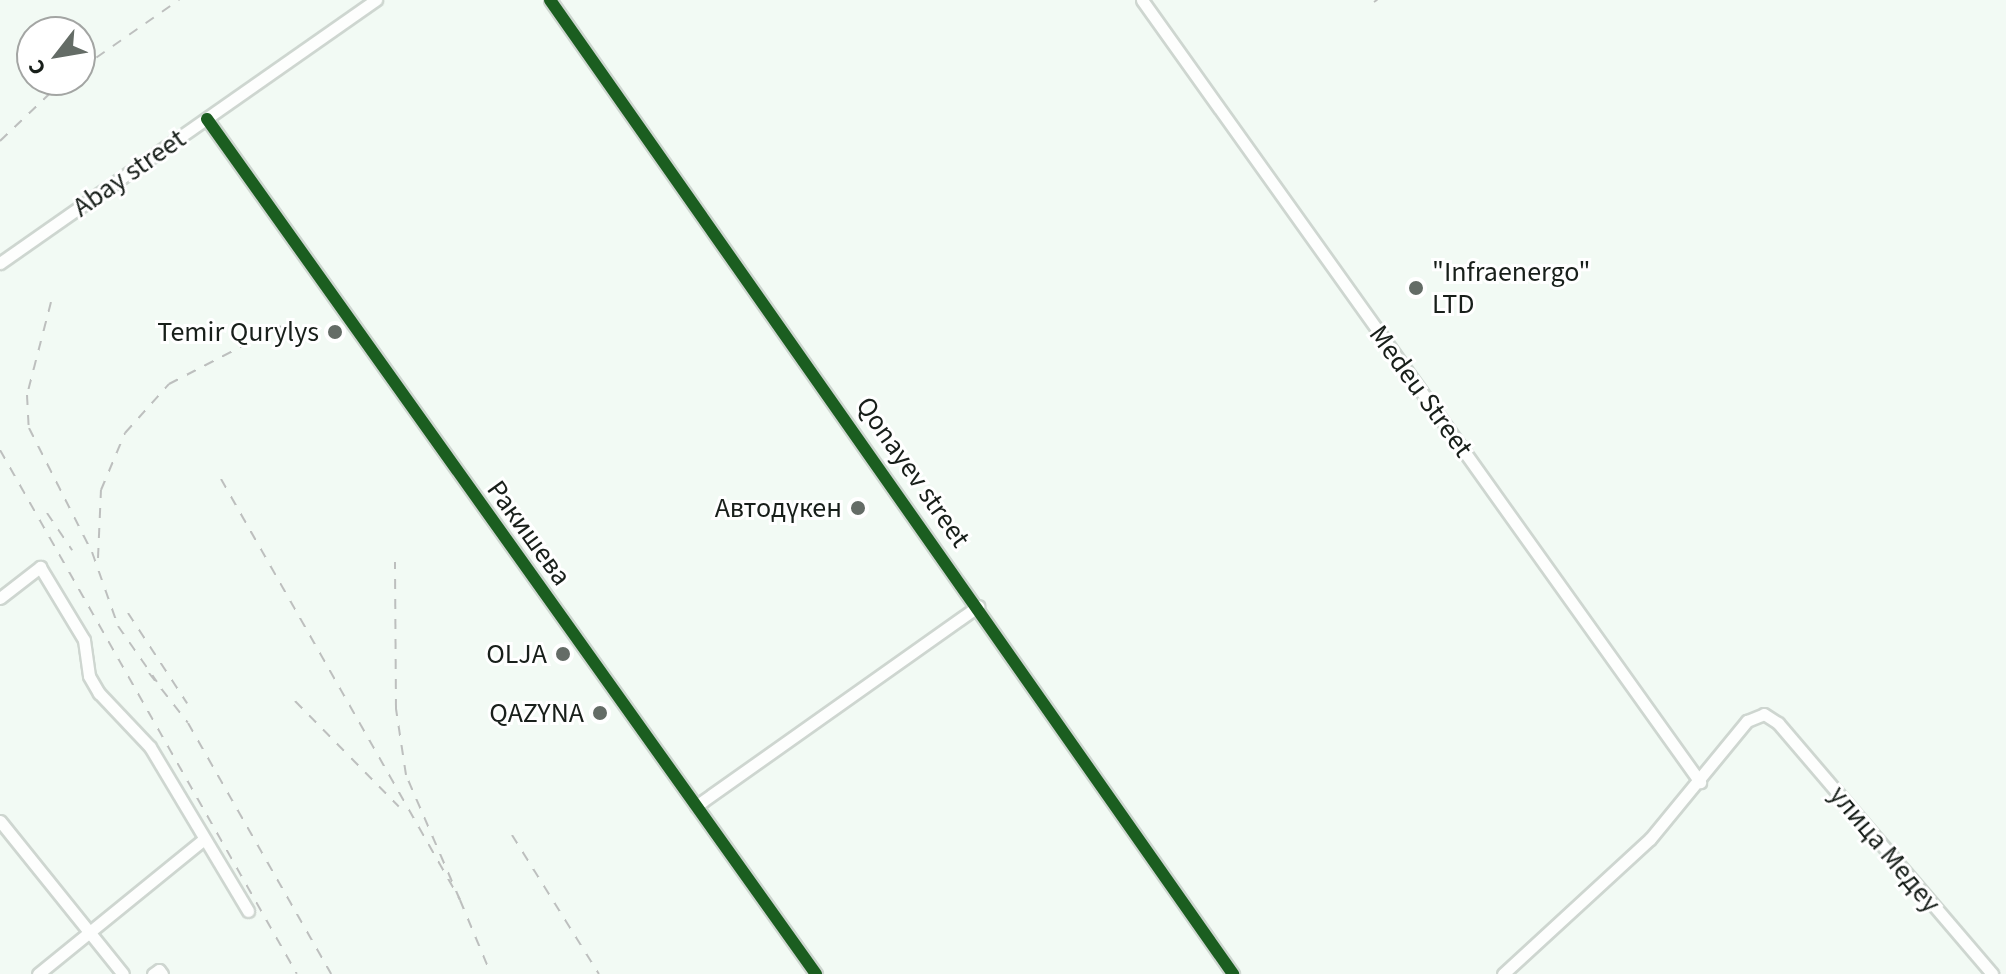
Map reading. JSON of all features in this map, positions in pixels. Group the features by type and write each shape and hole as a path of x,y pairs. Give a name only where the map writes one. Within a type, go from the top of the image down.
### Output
{"street":[{"name":"Abay street","path":"0,263 376,0"},
{"name":"Qonayev street","path":"550,0 978,606 1233,974"},
{"name":"Medeu Street","path":"1142,0 1700,782"},
{"name":"Ракишева","path":"207,119 816,974"},
{"path":"0,598 40,567 84,640 89,676 99,693 150,747 248,911"},
{"path":"696,806 978,606"},
{"name":"улица Медеу","path":"1700,782 1755,715 1778,723 1992,974"},
{"path":"1503,974 1650,839 1700,782"},
{"path":"0,821 123,974"},
{"path":"38,974 91,934 204,839"},
{"path":"153,974 159,970 162,974"}],"railway":[{"path":"96,58 179,0"},
{"path":"0,141 47,96"},
{"path":"51,302 27,395 29,428 92,552 118,626 157,682"},
{"path":"98,558 101,490 125,433 169,384 281,326"},
{"path":"0,450 297,974"},
{"path":"221,479 460,900 406,775 396,709 395,562"},
{"path":"47,513 72,550"},
{"path":"128,613 187,703"},
{"path":"149,673 188,723 331,974"},
{"path":"295,701 399,807"},
{"path":"512,835 599,974"},
{"path":"460,900 491,974"}],"cycle path":[{"path":"550,0 1233,974"},
{"path":"207,119 816,974"}],"place":[{"name":"\"Infraenergo\" LTD","path":"1416,288"},
{"name":"Temir Qurylys","path":"335,332"},
{"name":"Автодүкен","path":"858,508"},
{"name":"OLJA","path":"563,654"},
{"name":"QAZYNA","path":"600,713"}]}
